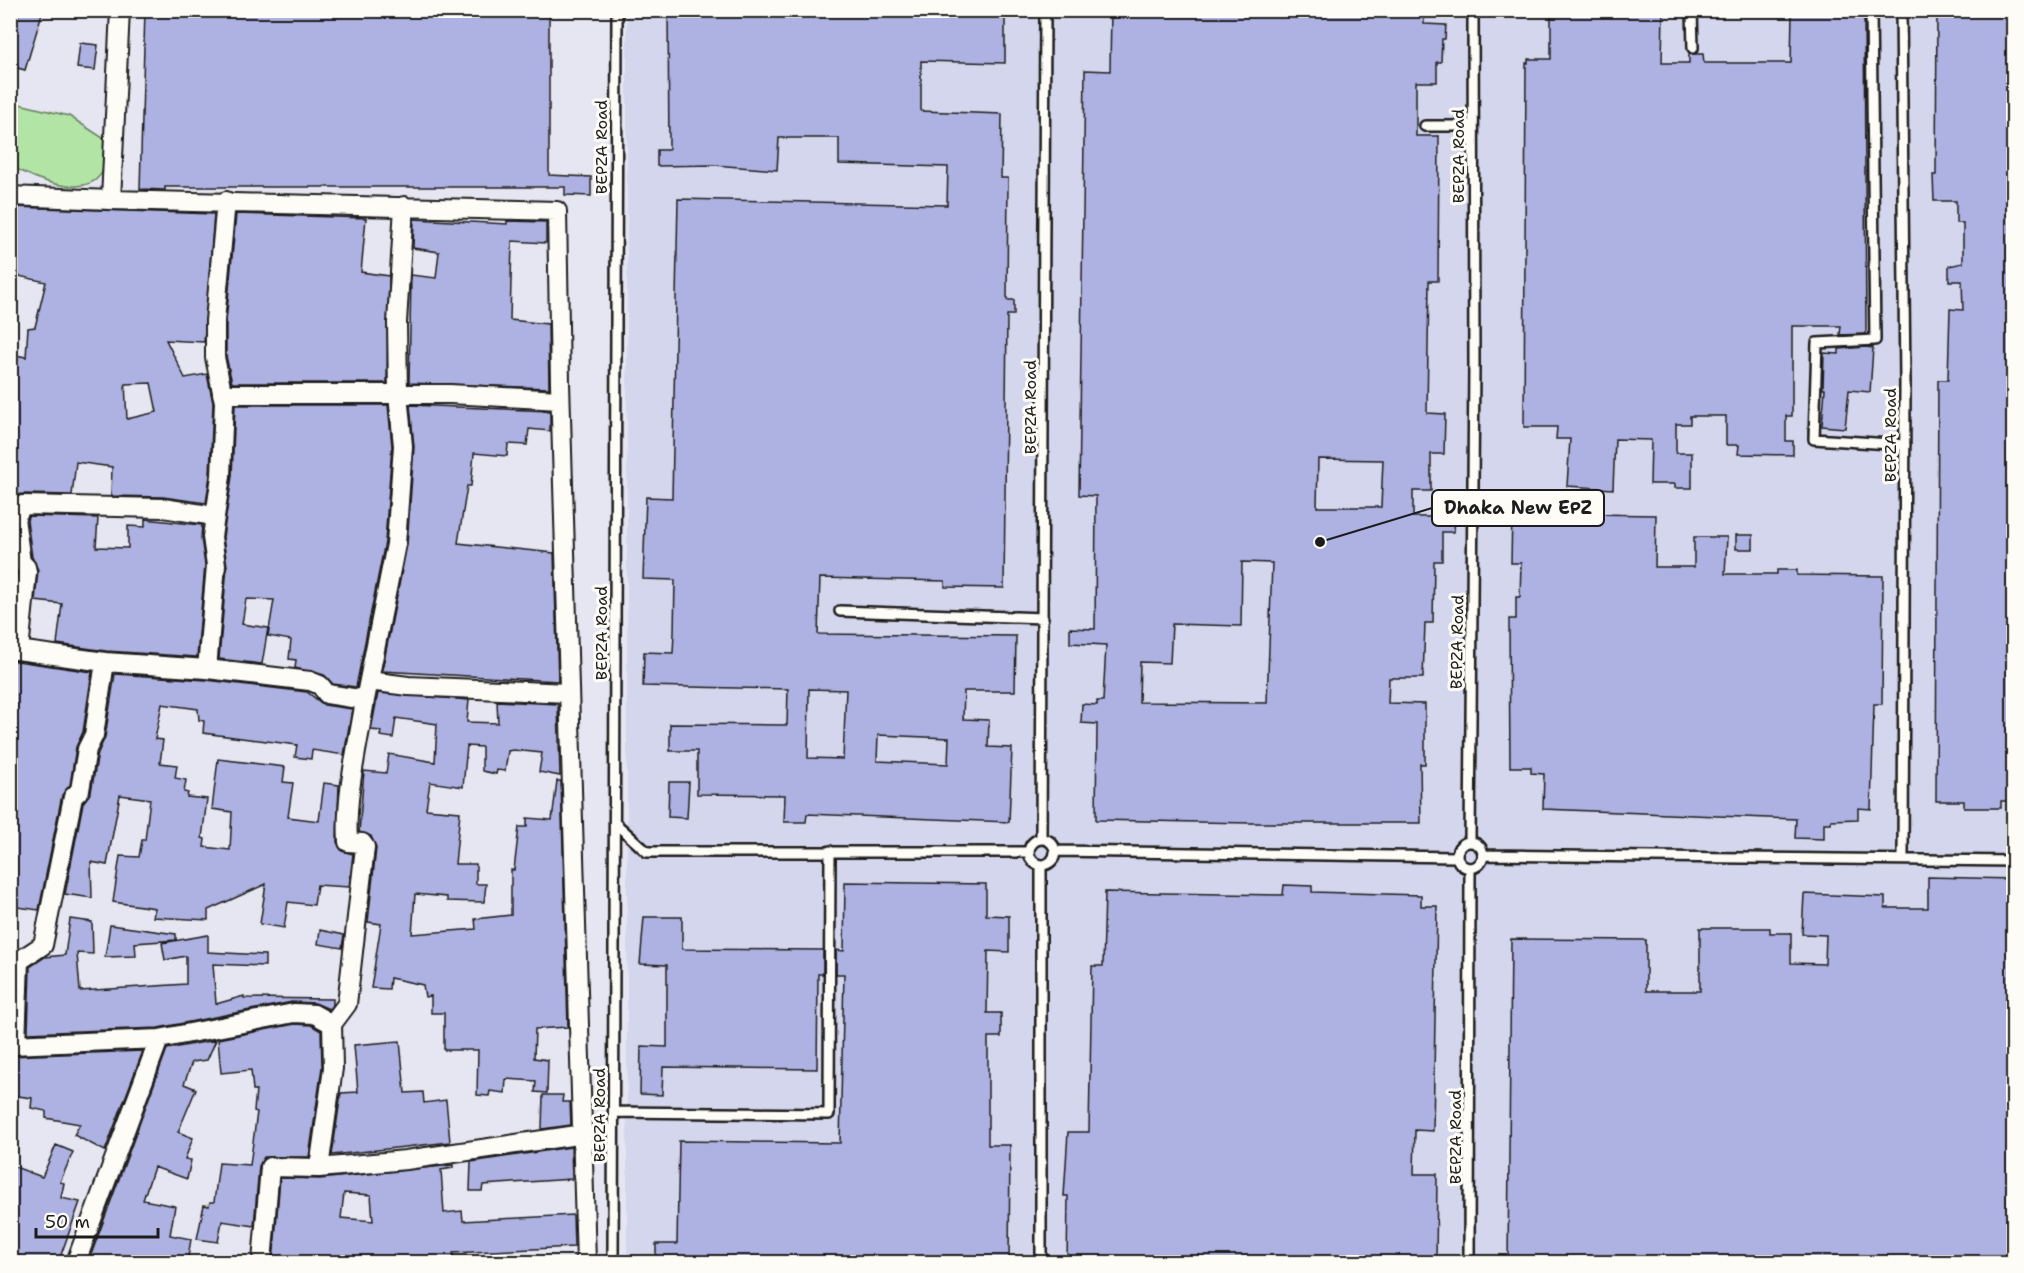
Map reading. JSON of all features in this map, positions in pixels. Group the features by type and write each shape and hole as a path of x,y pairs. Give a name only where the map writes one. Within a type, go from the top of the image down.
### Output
{"street":[{"path":"111,200 120,10"},
{"path":"10,196 557,211 568,693 584,1134 586,1263"},
{"path":"207,669 216,565 212,537 221,476 222,394 215,357 215,321 226,201"},
{"path":"319,1168 333,1068 332,1024 347,1004 365,847 362,843 348,842 351,787 365,700 396,544 403,446 398,394 397,322 404,206"},
{"path":"222,394 450,394 560,400"},
{"path":"215,516 163,508 23,505 15,518 21,562 27,572 15,650 105,662 207,669 310,681 320,686 327,694 365,700"},
{"path":"105,662 94,735 87,749 80,790 73,797 42,945 19,961 13,1045 159,1039 294,1013 314,1014 332,1024"},
{"path":"369,681 408,686 568,693"},
{"path":"76,1263 159,1039"},
{"path":"262,1263 270,1167 319,1168 406,1160 584,1134"}],"lane":[{"name":"BEPZA Road","path":"613,1263 616,10"},
{"name":"BEPZA Road","path":"1041,839 1045,10"},
{"name":"BEPZA Road","path":"1470,841 1474,365 1473,10"},
{"path":"1692,10 1693,48"},
{"path":"1871,10 1875,340 1817,342 1814,439 1905,445"},
{"name":"BEPZA Road","path":"1901,10 1905,445 1903,859"},
{"path":"1425,126 1472,126"},
{"path":"840,611 1043,618"},
{"path":"615,823 647,852 1029,852"},
{"path":"1041,839 1051,843 1055,850 1050,863 1041,865 1033,862 1029,852 1031,845 1041,839"},
{"path":"1470,841 1478,844 1483,855 1478,865 1470,868 1461,865 1456,857 1458,848 1470,841"},
{"path":"1055,850 1456,857"},
{"path":"614,1112 829,1114 830,851"},
{"path":"1483,855 2013,861"},
{"path":"1041,865 1041,1263"},
{"name":"BEPZA Road","path":"1469,1263 1470,868"}],"shaded area":[{"path":"627,11 2013,11 2013,1262 627,1262"}],"green space":[{"path":"11,102 69,116 103,138 105,160 101,175 90,183 76,186 60,185 42,180 11,165"}],"building":[{"path":"20,10 43,10 25,70 10,66 10,43"},
{"path":"145,10 549,10 549,175 591,177 591,196 565,195 565,187 165,187 165,190 140,189"},
{"path":"668,10 986,10 986,13 1005,13 1005,63 921,61 921,111 1002,114 1001,178 1008,178 1007,300 1014,300 1014,315 1007,315 1004,588 945,587 945,581 820,578 818,634 1016,636 1015,691 964,691 963,719 989,720 988,747 1012,748 1009,822 807,814 806,822 784,822 785,795 697,794 697,751 670,751 670,724 787,725 788,689 643,686 644,652 673,653 675,580 643,579 646,497 672,498 678,199 947,205 948,167 839,164 839,138 779,138 777,170 714,165 657,166 657,150 669,150","holes":["809,689 846,690 843,759 808,758","878,735 949,738 948,764 877,761"]},
{"path":"1111,10 1424,10 1424,24 1446,25 1445,39 1442,39 1441,62 1437,62 1437,82 1416,82 1416,136 1439,136 1438,281 1429,281 1427,413 1445,414 1444,454 1431,454 1431,491 1413,491 1413,517 1455,517 1454,532 1442,532 1442,561 1434,561 1433,623 1425,623 1423,678 1389,678 1388,703 1425,704 1425,764 1420,764 1421,823 1096,820 1097,724 1081,723 1082,704 1097,705 1097,701 1103,701 1106,645 1070,643 1070,628 1095,629 1096,496 1079,495 1085,70 1110,71","holes":["1318,459 1383,460 1381,507 1317,507","1242,562 1272,563 1267,703 1139,702 1140,662 1170,663 1172,624 1241,626"]},
{"path":"1551,10 1663,10 1662,63 1689,63 1689,54 1703,54 1704,63 1791,63 1792,13 1864,14 1866,334 1840,335 1841,326 1792,326 1792,416 1786,416 1786,441 1793,441 1793,455 1738,454 1739,445 1726,445 1726,416 1690,416 1690,424 1676,424 1676,453 1692,453 1692,488 1675,488 1675,484 1650,484 1651,440 1615,439 1613,489 1567,486 1570,439 1556,439 1557,427 1524,427 1526,63 1528,59 1551,59"},
{"path":"1937,10 2013,10 2013,801 2001,801 2001,808 1964,808 1964,801 1936,801 1938,380 1948,380 1950,309 1963,310 1962,281 1949,281 1949,266 1963,263 1963,223 1956,223 1956,201 1934,201"},
{"path":"80,43 98,45 95,70 77,68"},
{"path":"13,207 214,214 204,342 166,340 185,378 207,374 213,403 210,475 206,503 163,497 111,496 112,467 76,462 72,495 23,494 17,495 10,504 10,354 26,357 28,328 35,327 46,282 10,274 10,223","holes":["151,383 157,412 127,419 125,384"]},
{"path":"236,214 366,218 361,272 389,276 387,383 232,383 226,356 226,322"},
{"path":"414,219 507,224 507,221 546,222 546,243 512,241 510,320 548,324 549,388 409,383 411,275 436,278 439,252 413,248"},
{"path":"1873,348 1870,392 1849,390 1845,428 1822,426 1825,389 1823,389 1824,353 1839,354 1839,349"},
{"path":"235,405 388,405 392,446 385,542 356,687 333,684 324,675 295,668 296,660 289,659 291,640 268,636 274,600 246,599 242,624 268,628 262,664 219,659 227,566 223,537 232,476"},
{"path":"410,405 550,411 550,431 529,429 527,445 508,444 507,456 474,453 471,486 467,486 458,543 554,553 558,681 382,671 407,545 414,447"},
{"path":"1512,513 1656,515 1655,567 1694,567 1694,537 1727,537 1725,574 1777,574 1777,570 1797,570 1797,575 1883,576 1882,704 1874,704 1871,809 1858,808 1858,819 1831,820 1831,823 1824,823 1824,839 1795,838 1796,819 1543,809 1544,774 1531,773 1531,767 1510,767 1509,619 1516,619 1516,597 1520,597 1521,563 1511,563"},
{"path":"29,516 98,518 96,547 128,548 128,526 145,527 145,519 202,525 201,538 205,565 197,657 106,651 57,644 62,604 35,601 38,570 32,557 27,520"},
{"path":"1736,535 1753,535 1753,549 1736,549"},
{"path":"10,660 92,672 83,732 76,747 70,785 62,795 39,910 10,906"},
{"path":"115,674 206,680 307,692 324,705 352,709 344,755 312,750 311,759 295,757 297,745 203,733 204,721 199,720 198,709 162,704 155,739 163,740 160,763 177,765 175,778 186,780 184,792 188,793 187,797 207,799 202,838 205,839 204,847 230,850 232,812 212,809 218,759 285,767 283,782 293,783 288,817 319,821 324,783 339,785 337,842 342,851 353,854 349,887 317,885 314,905 288,902 284,928 260,924 266,884 208,910 208,920 153,917 155,908 113,902 120,856 139,857 142,840 145,840 150,799 120,795 107,865 91,862 92,898 65,894 83,803 91,792 98,753 105,737"},
{"path":"378,693 469,700 467,722 498,723 497,701 558,704 560,776 539,772 542,753 513,750 508,751 505,771 497,770 496,774 482,771 482,747 467,746 463,787 430,782 426,809 460,812 455,864 476,864 476,884 486,884 484,902 447,901 447,897 415,894 412,934 476,929 475,919 511,915 511,870 514,870 519,827 527,827 527,818 552,820 557,781 561,781 568,1027 535,1029 534,1058 548,1060 547,1093 535,1092 536,1081 506,1079 505,1093 490,1091 489,1096 477,1095 478,1050 444,1050 444,1013 431,1013 431,996 425,997 423,985 390,978 389,989 371,988 381,924 368,922 376,848 371,836 359,832 364,771 386,773 389,754 435,762 437,724 396,718 393,738 380,736 381,731 371,730"},
{"path":"669,782 689,782 687,818 668,817"},
{"path":"1928,877 2013,879 2013,1263 1508,1263 1511,939 1646,940 1646,991 1700,991 1700,928 1770,928 1770,933 1791,933 1791,963 1825,964 1826,935 1802,934 1804,894 1885,897 1885,908 1928,908"},
{"path":"845,882 986,884 986,915 1009,916 1009,952 988,951 987,1013 1001,1013 1001,1037 988,1037 988,1145 1010,1145 1009,1263 656,1263 656,1244 677,1244 679,1141 840,1143 844,974 836,974 836,950 844,951"},
{"path":"1284,885 1312,886 1312,892 1421,895 1421,906 1437,906 1433,1131 1415,1130 1414,1174 1437,1174 1436,1263 1067,1263 1068,1196 1064,1196 1068,1132 1089,1132 1092,966 1103,966 1105,892 1283,895"},
{"path":"644,917 682,917 682,949 823,950 823,974 818,974 817,1069 663,1067 662,1095 640,1094 641,1046 667,1047 667,965 640,964"},
{"path":"70,919 92,922 93,954 77,953 80,991 186,984 186,956 165,960 162,943 208,935 208,952 265,955 265,966 213,964 216,1004 244,996 244,998 333,999 333,1004 329,1009 315,1003 292,1002 158,1028 28,1033 30,967 45,957 65,955"},
{"path":"110,925 176,934 176,940 135,943 136,956 105,957"},
{"path":"320,930 344,935 342,948 318,944"},
{"path":"295,1024 311,1025 321,1031 322,1067 309,1157 264,1157 259,1166 254,1226 222,1221 218,1242 197,1239 204,1205 209,1206 210,1202 214,1202 219,1163 250,1165 257,1112 254,1111 256,1090 253,1090 251,1070 221,1073 218,1039"},
{"path":"216,1040 207,1060 192,1062 184,1084 196,1089 178,1132 193,1138 185,1159 191,1160 187,1179 154,1167 143,1200 175,1206 170,1235 191,1239 187,1263 88,1263 167,1049"},
{"path":"400,1041 405,1093 423,1092 424,1103 446,1100 450,1142 332,1155 341,1093 358,1092 354,1045"},
{"path":"143,1051 105,1151 74,1135 80,1124 46,1118 46,1111 31,1108 32,1098 11,1095 16,1065 10,1065 10,1056"},
{"path":"543,1095 563,1095 562,1102 570,1102 571,1125 542,1129"},
{"path":"56,1145 73,1152 60,1182 64,1183 61,1198 80,1202 58,1263 33,1263 10,1254 10,1165 42,1177"},
{"path":"571,1147 572,1179 483,1185 482,1191 470,1191 471,1162"},
{"path":"453,1165 453,1168 441,1170 444,1213 462,1211 463,1221 573,1215 574,1247 453,1253 454,1263 273,1263 280,1178 320,1179","holes":["344,1193 371,1195 373,1221 341,1218"]}],"place":[{"name":"Dhaka New EPZ","path":"1320,542"}]}
